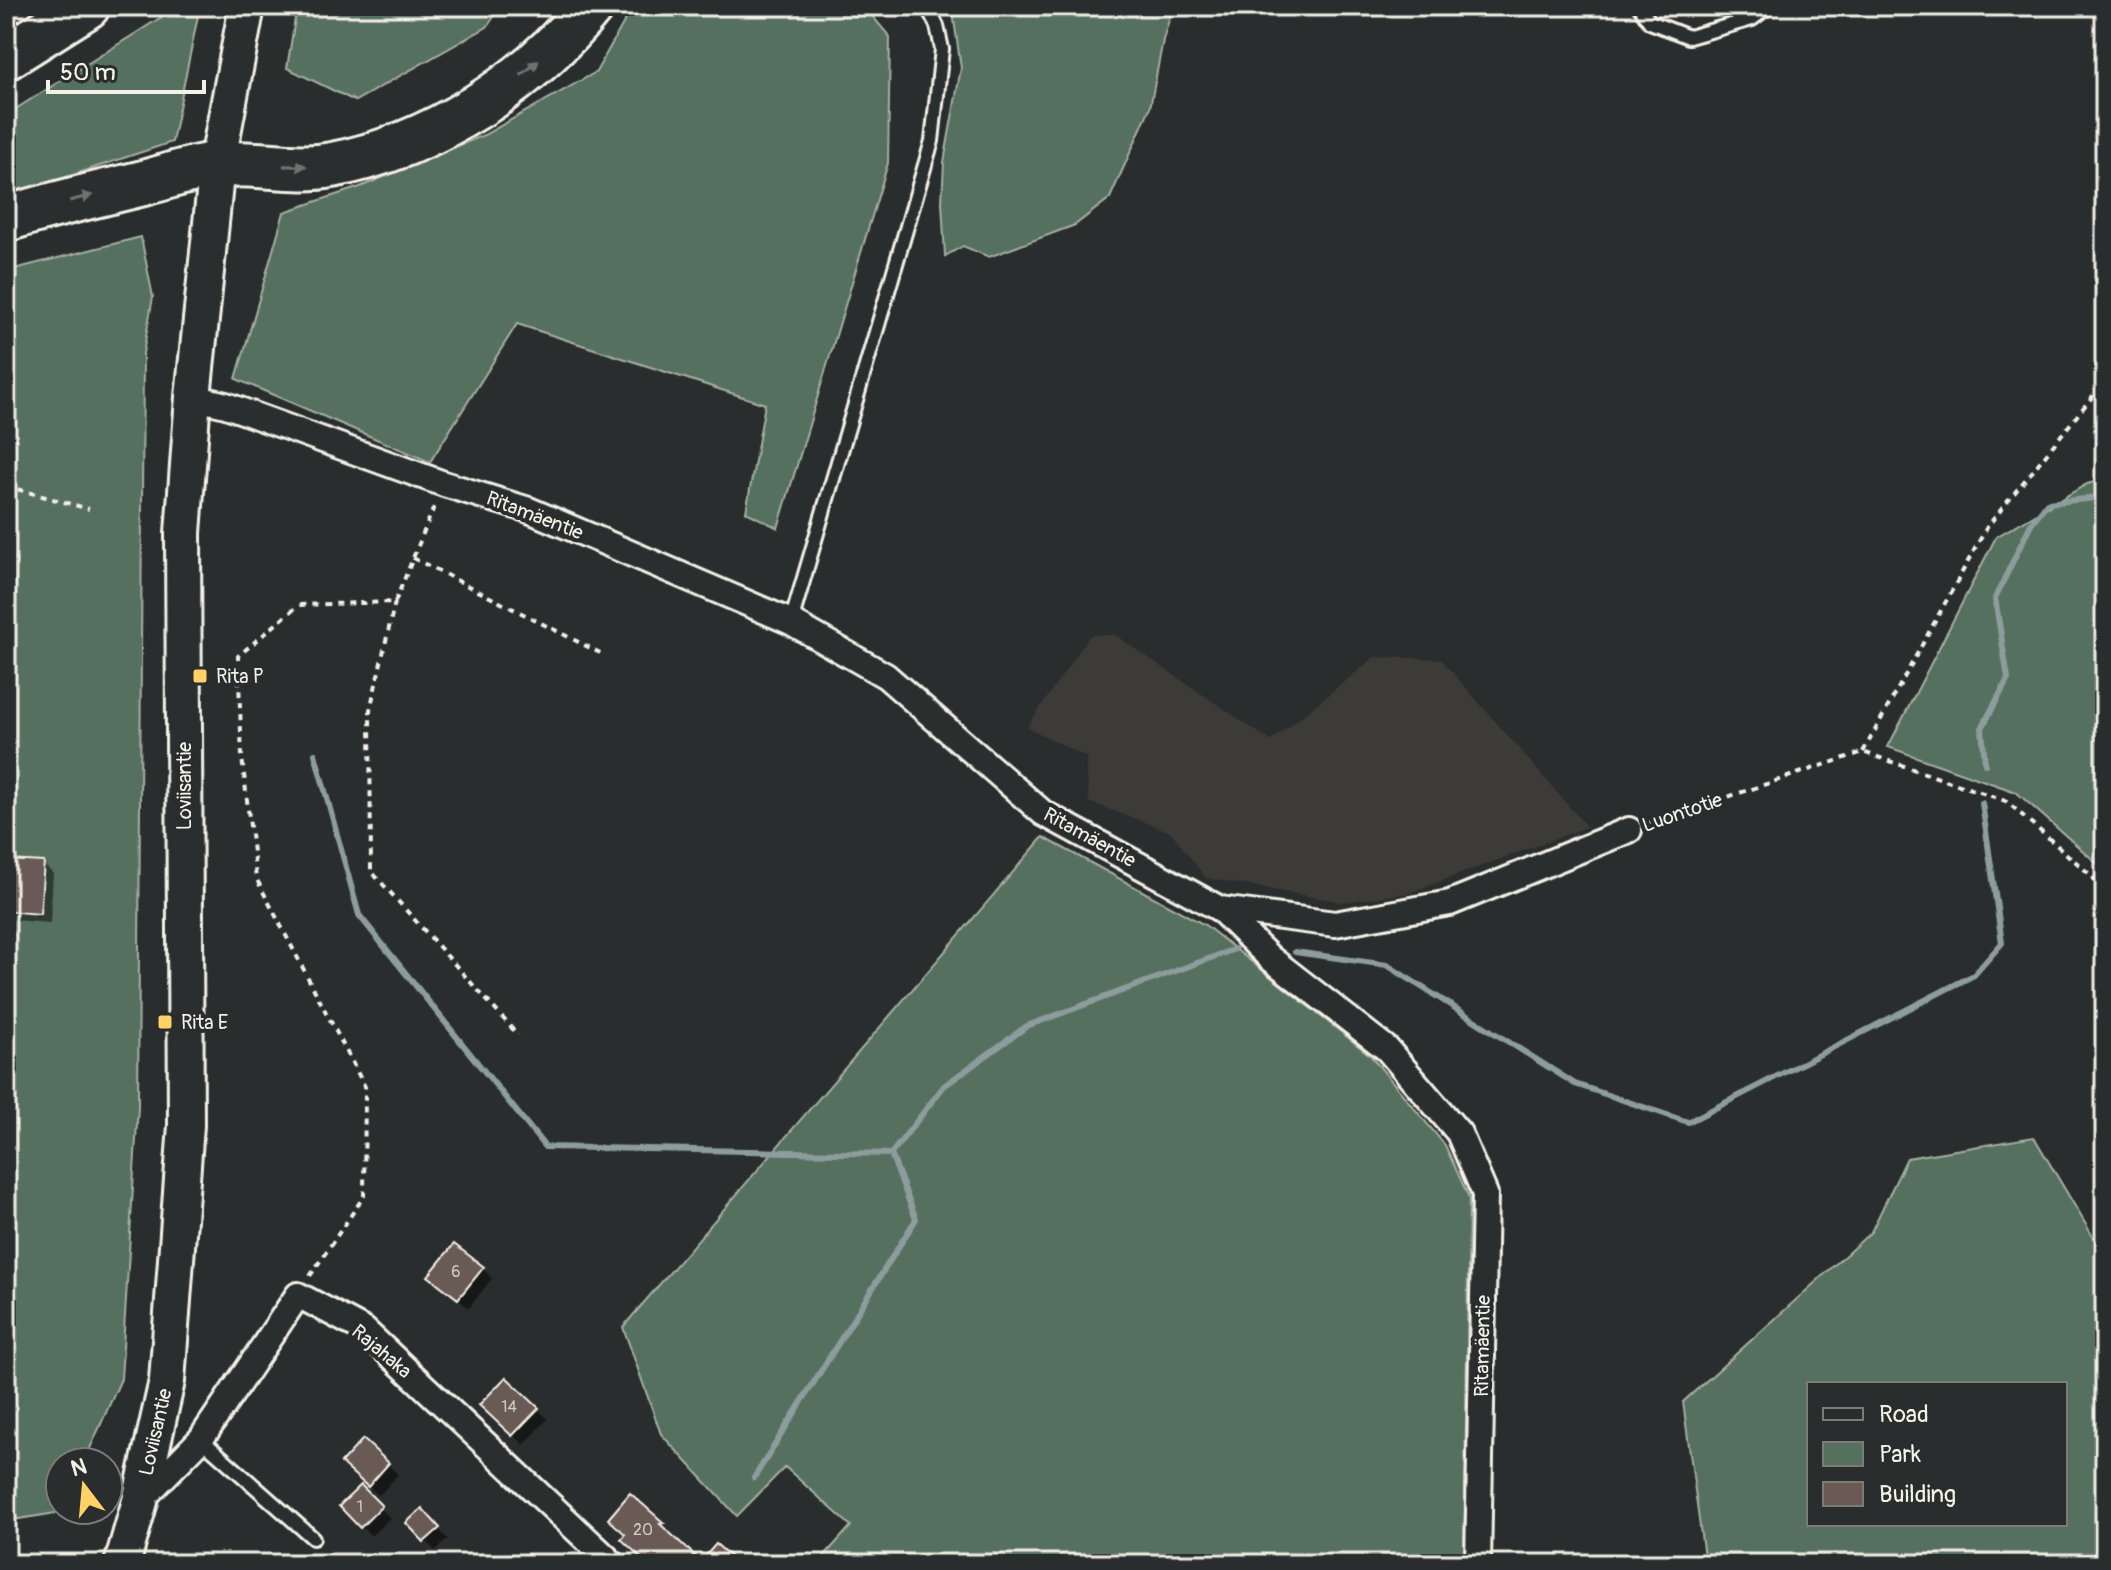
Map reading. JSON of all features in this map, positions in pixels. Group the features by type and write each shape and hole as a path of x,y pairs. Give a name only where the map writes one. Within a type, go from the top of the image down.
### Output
{"highway":[{"path":"6,57 87,6"},
{"path":"6,219 39,208 217,165 330,166 414,140 491,97 528,70 565,37 591,6"}],"main road":[{"name":"Loviisantie","path":"122,1564 140,1501 167,1381 186,1125 183,533 193,397 217,165 247,6"}],"street":[{"name":"Ritamäentie","path":"193,397 226,405 444,484 529,510 791,622 886,676 1043,813 1220,909 1270,958 1387,1049 1459,1133 1485,1194 1478,1564"},
{"name":"Luontotie","path":"1220,909 1335,924 1450,903 1629,830"},
{"path":"140,1501 201,1439 298,1295"},
{"name":"Rajahaka","path":"298,1295 364,1330 613,1564"}],"lane":[{"path":"791,622 932,141 942,49 937,26 927,6"},
{"path":"1639,6 1650,22 1689,37 1752,19 1769,6"},
{"path":"201,1439 313,1538"}],"path":[{"path":"2105,381 1987,527 1863,752 2006,801 2093,877 2105,899"},
{"path":"444,484 395,602 370,710 371,871 518,1035"},
{"path":"6,486 89,509"},
{"path":"413,558 604,655"},
{"path":"298,1295 364,1196 365,1087 256,878 242,757 238,656 299,605 395,602"},
{"name":"Luontotie","path":"1629,830 1863,752"}],"shaded area":[{"path":"1090,635 1115,635 1271,741 1375,657 1441,659 1587,827 1409,893 1342,902 1206,878 1171,832 1089,802 1086,757 1027,727"}],"green space":[{"path":"179,6 200,6 172,142 6,197 6,115"},
{"path":"297,6 501,6 487,27 355,101 287,68"},
{"path":"633,6 864,6 890,37 888,163 778,528 746,512 765,404 517,324 430,462 236,379 284,212 360,187 484,135 596,72"},
{"path":"952,6 1173,6 1150,108 1110,198 1075,225 989,257 963,246 945,256 942,202 944,162 961,68"},
{"path":"141,237 153,297 143,353 138,1107 121,1379 91,1446 44,1446 44,1515 6,1521 6,271"},
{"path":"2105,479 2105,876 2099,865 2016,792 1888,747 1996,537 2087,484"},
{"path":"1043,837 1205,925 1370,1055 1445,1145 1469,1198 1464,1564 817,1564 851,1526 785,1467 737,1516 661,1434 623,1327"},
{"path":"2034,1137 2105,1257 2105,1564 1705,1564 1683,1402 1871,1232 1907,1158"}],"building":[{"path":"6,860 44,862 40,914 6,911"},
{"path":"454,1244 484,1267 458,1299 428,1276"},
{"path":"506,1377 539,1408 512,1436 479,1405"},
{"path":"363,1439 389,1463 368,1487 341,1463"},
{"path":"361,1485 382,1506 360,1528 339,1506"},
{"path":"630,1493 701,1561 716,1544 739,1564 648,1564 621,1539 625,1534 608,1519"},
{"path":"422,1508 440,1528 424,1542 406,1523"}],"waterway":[{"path":"1985,764 1982,728 2008,679 1995,598 2031,524 2047,503 2105,497"},
{"path":"315,754 359,915 545,1147 891,1154"},
{"path":"1295,952 1387,965 1575,1084 1688,1122 1974,975 2002,943 1982,803"},
{"path":"754,1478 916,1219 891,1154 944,1086 1027,1026 1235,949"}],"place":[{"name":"Rita P","path":"200,676"},
{"name":"Rita E","path":"165,1022"}]}
